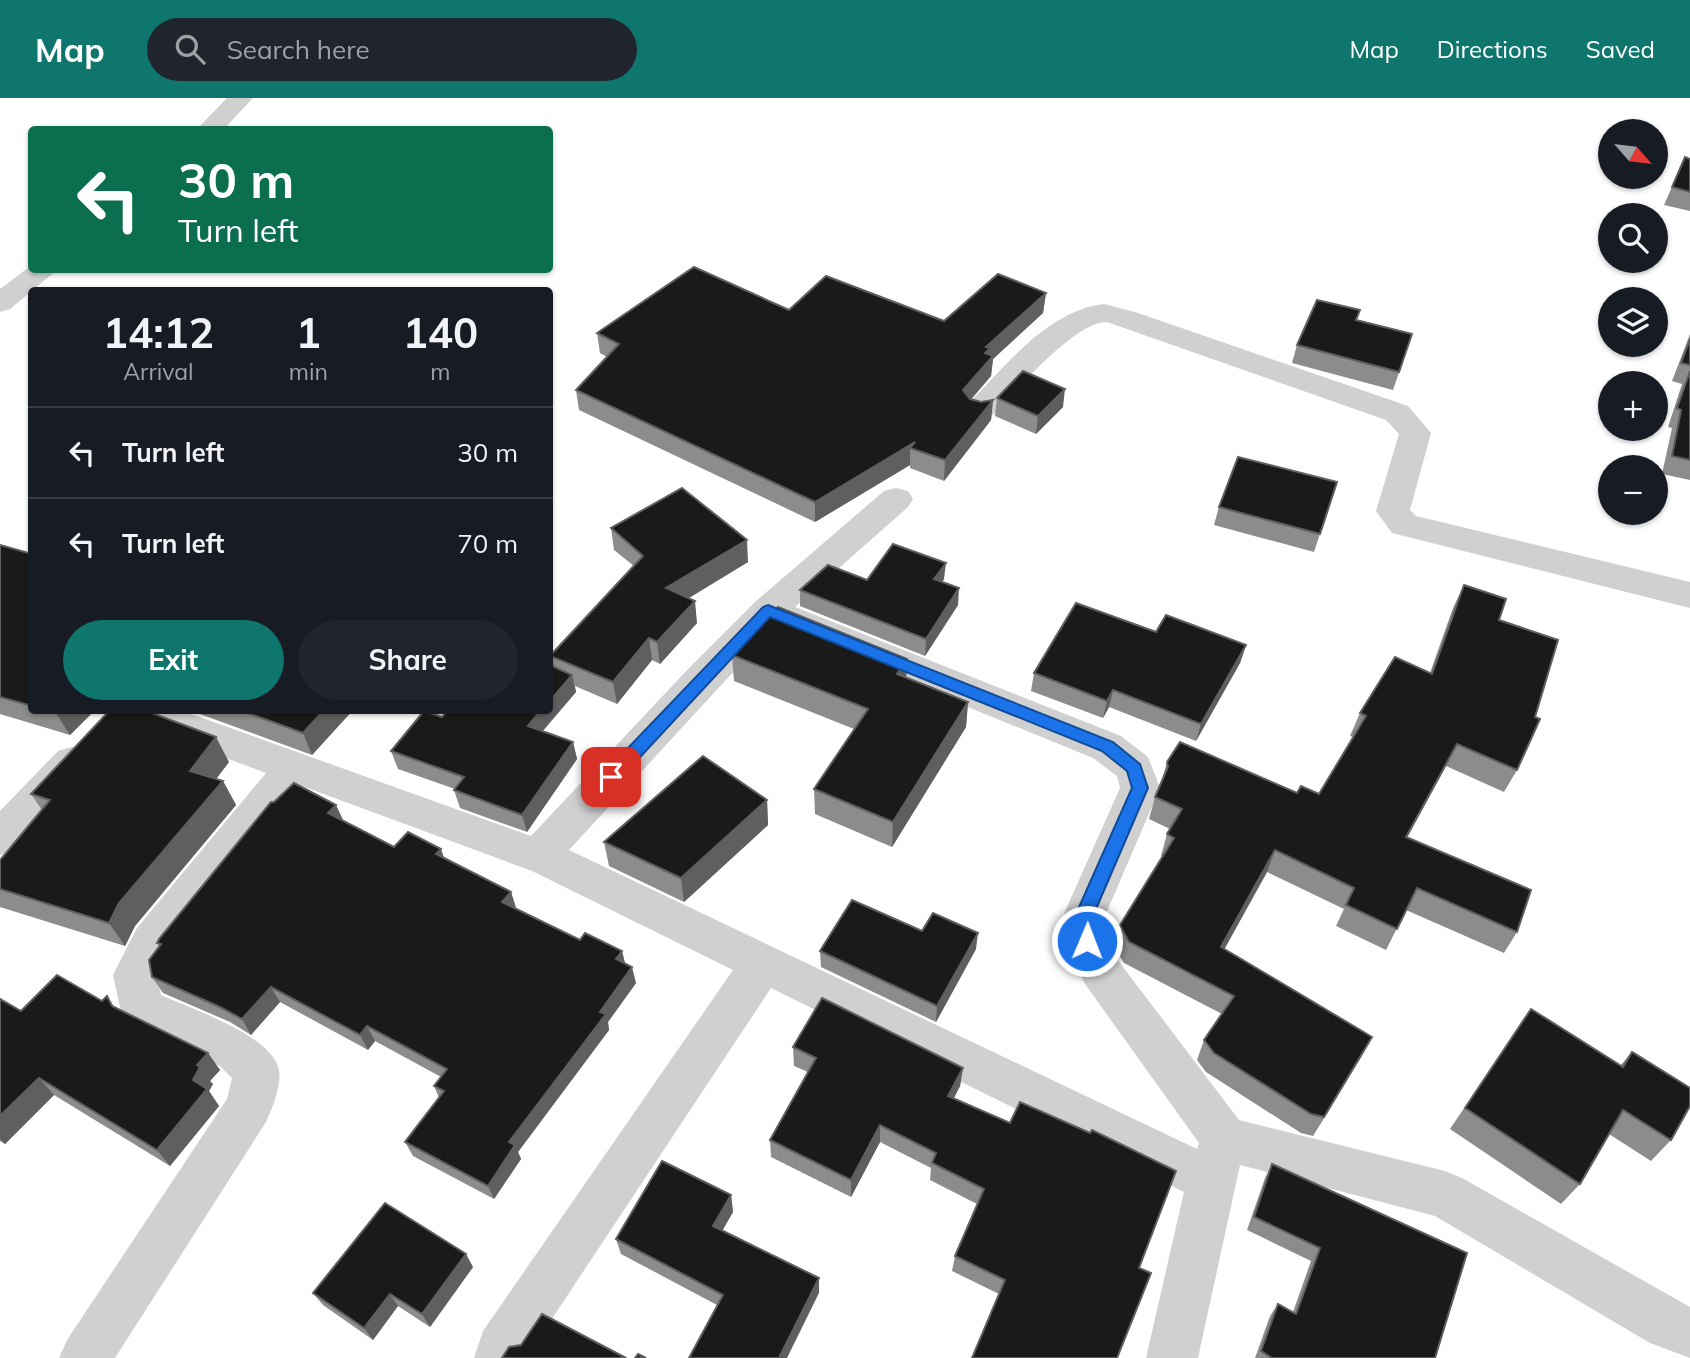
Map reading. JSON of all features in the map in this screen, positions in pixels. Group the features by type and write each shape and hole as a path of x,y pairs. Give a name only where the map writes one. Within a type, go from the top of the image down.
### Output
{"street":[{"path":"212,126 241,98"},
{"path":"0,303 39,273"},
{"path":"980,410 1040,350 1079,319 1102,313 1128,318 1397,413 1415,433 1393,511 1404,525 1690,595"},
{"path":"538,856 768,611 896,499"},
{"path":"768,611 1107,747 1134,768 1140,788 1084,916 1087,941 1100,971 1217,1159 1172,1358"},
{"path":"0,838 115,722 295,767 538,856 763,963 1217,1159 1445,1195 1668,1325 1690,1333"},
{"path":"85,1358 249,1107 257,1072 236,1052 142,1007 135,975 152,941 295,767"},
{"path":"500,1358 501,1349 763,963"}],"building":[{"path":"1685,157 1690,159 1690,192 1672,187"},
{"path":"694,267 789,310 826,276 944,321 998,274 1046,293 986,347 990,348 985,353 993,356 963,390 970,399 981,402 993,400 945,460 910,448 915,442 815,502 576,390 619,344 597,333"},
{"path":"1317,300 1360,310 1356,320 1412,334 1399,372 1297,345"},
{"path":"1690,339 1690,365 1681,363"},
{"path":"1023,371 1065,389 1038,416 997,398"},
{"path":"1690,371 1690,460 1672,456 1681,410 1677,408"},
{"path":"1238,457 1337,482 1320,534 1219,507"},
{"path":"682,488 747,540 666,588 695,601 657,642 649,638 613,682 553,657 553,653 643,556 611,528"},
{"path":"893,544 946,563 934,579 959,588 926,639 800,590 828,565 867,580"},
{"path":"0,545 28,553 28,705 0,697"},
{"path":"1464,585 1506,599 1499,620 1558,640 1535,717 1540,719 1517,770 1457,744 1406,837 1531,890 1517,932 1417,888 1397,929 1346,905 1354,888 1275,850 1221,947 1372,1037 1324,1117 1311,1114 1214,1053 1204,1040 1234,996 1129,942 1120,925 1174,838 1167,834 1182,809 1155,797 1168,767 1167,762 1180,742 1297,793 1301,786 1319,794 1366,716 1360,713 1395,657 1432,674"},
{"path":"1076,603 1156,632 1166,615 1246,645 1201,724 1113,690 1107,701 1034,673"},
{"path":"778,607 907,659 897,674 968,702 893,822 814,789 868,709 732,655 771,608 775,610"},
{"path":"553,666 572,675 553,697"},
{"path":"106,714 155,714 216,737 190,771 223,781 119,903 109,923 0,889 0,860 50,800 31,794"},
{"path":"251,714 320,714 303,733"},
{"path":"422,714 442,717 445,714 538,714 528,726 573,742 522,815 454,790 464,777 391,751"},
{"path":"703,756 767,800 681,878 604,842"},
{"path":"294,783 336,805 328,813 394,847 408,832 441,849 436,854 511,892 502,902 580,940 585,933 622,951 616,959 632,967 600,1012 606,1014 509,1142 515,1145 488,1186 405,1142 444,1091 434,1086 447,1069 367,1026 360,1035 271,987 242,1019 152,977 149,960 161,944 157,943 159,939 271,802"},
{"path":"852,900 922,931 933,913 978,933 937,1006 820,951"},
{"path":"57,975 102,1001 107,996 112,1006 208,1053 197,1065 200,1067 193,1080 207,1089 157,1150 39,1078 0,1116 0,999 21,1011"},
{"path":"822,998 963,1068 948,1096 1010,1123 1020,1102 1090,1133 1092,1130 1176,1171 1139,1268 1151,1273 1117,1358 972,1358 1005,1280 955,1256 984,1189 932,1163 936,1153 880,1125 851,1180 770,1140 816,1058 793,1047"},
{"path":"1531,1009 1623,1067 1632,1052 1690,1088 1690,1106 1671,1140 1623,1110 1580,1184 1465,1108"},
{"path":"662,1161 731,1195 713,1226 819,1278 779,1358 689,1358 723,1295 616,1239"},
{"path":"1272,1164 1467,1253 1435,1358 1272,1358 1261,1351 1278,1304 1296,1314 1320,1248 1254,1217"},
{"path":"385,1203 466,1254 422,1314 390,1294 364,1328 313,1293"},
{"path":"542,1314 626,1358 502,1358 509,1347 521,1345"}],"route":[{"path":"611,777 768,611 1107,747 1134,768 1140,788 1084,916 1087,941"}]}
